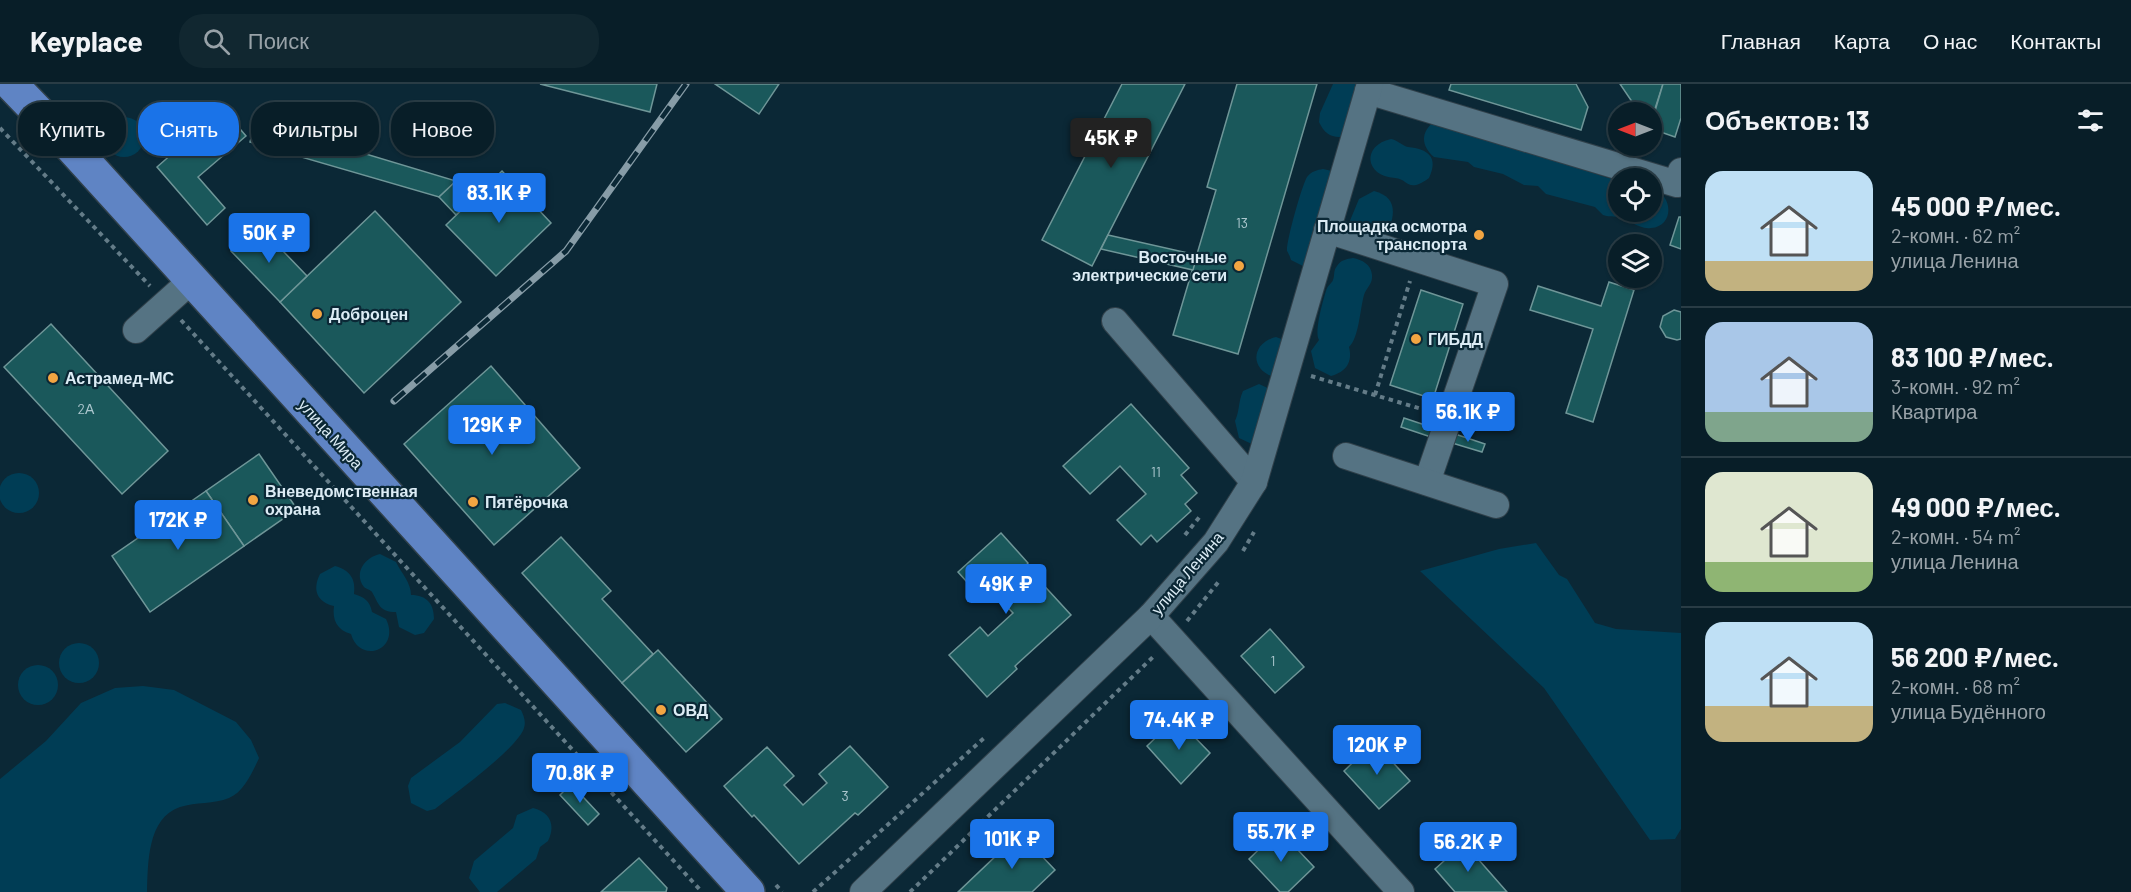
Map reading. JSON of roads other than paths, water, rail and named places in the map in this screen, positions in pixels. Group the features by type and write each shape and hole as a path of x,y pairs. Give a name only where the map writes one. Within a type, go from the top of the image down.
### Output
{"main road":[{"name":"улица Мира","path":"11,84 748,892"}],"street":[{"path":"1369,88 1677,184 1681,171"},
{"name":"улица Ленина","path":"863,892 1151,616 1216,542 1254,482 1369,88"},
{"path":"1327,230 1495,284 1427,482"},
{"path":"136,330 192,280"},
{"path":"1114,321 1254,482"},
{"path":"1346,456 1496,504"},
{"path":"1151,616 1401,892"}],"railway":[{"path":"394,401 566,251 686,84"}],"place":[{"name":"Площадка осмотра транспорта","path":"1479,235"},
{"name":"Восточные электрические сети","path":"1239,266"},
{"name":"Доброцен","path":"317,314"},
{"name":"ГИБДД","path":"1416,339"},
{"name":"Астрамед-МС","path":"53,378"},
{"name":"Вневедомственная охрана","path":"253,500"},
{"name":"Пятёрочка","path":"473,502"},
{"name":"ОВД","path":"661,710"}]}
